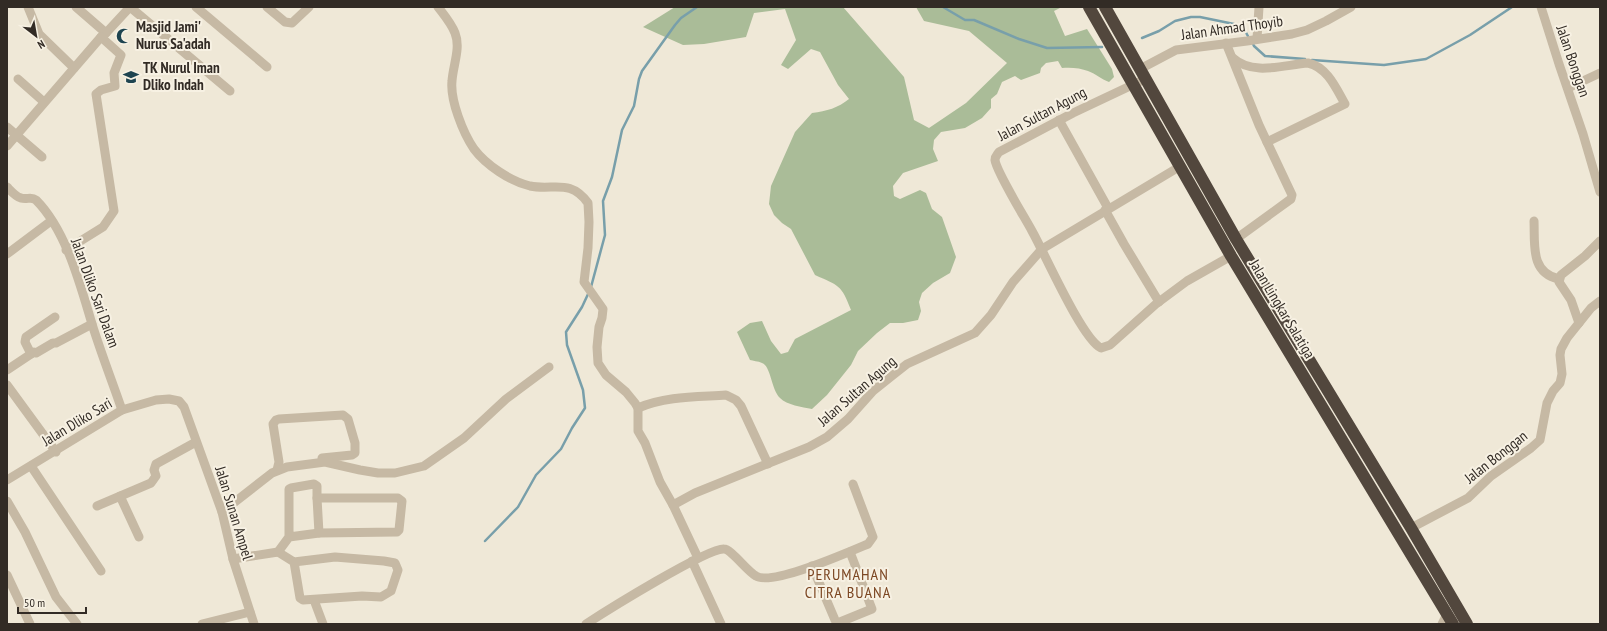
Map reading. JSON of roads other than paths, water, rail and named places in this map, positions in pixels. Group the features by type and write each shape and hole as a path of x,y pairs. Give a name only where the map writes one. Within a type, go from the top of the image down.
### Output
{"highway":[{"name":"Jalan Lingkar Salatiga","path":"1089,7 1231,256 1425,576 1447,621"},
{"name":"Jalan Lingkar Salatiga","path":"1105,7 1236,239 1411,528 1467,624"},
{"path":"1425,576 1436,570"}],"street":[{"path":"28,7 39,34 74,68"},
{"path":"66,250 103,227 114,211 96,94 101,90 115,86 114,73 121,55 104,35 76,7"},
{"path":"7,146 74,68 130,7 230,91"},
{"path":"196,7 267,67"},
{"path":"267,7 286,22 292,24 309,7"},
{"path":"438,7 455,33 457,45 452,82 452,100 467,138 475,150 494,167 516,180 531,186 564,186 577,192 588,203 588,248 584,280 604,311 598,327 596,346 598,363 606,375 632,397 638,408 638,431 645,443 660,482 672,504 721,624"},
{"path":"1252,40 1259,7"},
{"name":"Jalan Ahmad Thoyib","path":"1132,84 1176,50 1292,34 1307,30 1351,7"},
{"name":"Jalan Bonggan","path":"1541,7 1583,134 1596,165 1600,192"},
{"path":"1226,43 1267,142 1292,192 1291,199 1236,239"},
{"path":"1232,57 1242,64 1257,69 1292,64 1308,63 1315,65 1329,78 1345,104 1267,142"},
{"path":"1568,88 1600,73"},
{"path":"18,79 44,102"},
{"name":"Jalan Sultan Agung","path":"1132,84 999,152 995,159 1001,174 1042,249 1078,320 1090,338 1099,347 1104,348 1110,345 1159,302 1187,281 1231,256"},
{"path":"1059,120 1124,244 1159,302"},
{"path":"7,127 42,158"},
{"name":"Jalan Sultan Agung","path":"672,504 694,493 809,447 827,437 848,419 873,391 908,364 975,333 991,314 1018,276 1042,249 1179,167"},
{"name":"Jalan Dliko Sari Dalam","path":"7,187 20,198 33,198 51,221 66,250 82,287 92,324 122,410"},
{"path":"7,254 51,221"},
{"path":"1534,221 1537,259 1539,266 1547,275 1559,278"},
{"path":"1559,278 1600,240"},
{"path":"1559,278 1559,282 1571,300 1579,324"},
{"name":"Jalan Bonggan","path":"1411,528 1468,498 1491,476 1540,440 1547,403 1553,391 1560,383 1562,374 1560,355 1561,349 1567,338 1591,308 1600,302"},
{"path":"31,354 25,342 26,337 55,317"},
{"path":"7,370 31,354 92,324"},
{"path":"278,466 287,467 325,462 378,473 395,473 424,466 464,438 506,399 549,367"},
{"path":"7,385 56,452"},
{"path":"638,408 656,401 689,397 726,395 731,397 741,406 768,464"},
{"name":"Jalan Dliko Sari","path":"7,480 56,452 79,435 122,410 156,400 169,399 181,402 185,410"},
{"name":"Jalan Sunan Ampel","path":"185,410 222,512 233,559 254,624"},
{"path":"222,512 278,466 354,454 356,451 355,444 347,418 343,415 276,420 273,424 278,466"},
{"path":"97,506 151,483 154,481 156,476 154,470 156,464 196,442"},
{"path":"31,466 101,571"},
{"path":"278,552 289,537 289,489 314,484 317,486 319,533"},
{"path":"586,624 633,595 695,560 720,549 727,550 744,567 761,578 768,579 812,566 868,544 872,537 853,484"},
{"path":"120,496 139,537"},
{"path":"289,537 319,533 397,532 399,530 402,501 398,498 317,498"},
{"path":"7,501 25,532 56,597 77,624"},
{"path":"233,559 278,552 294,562 335,557 365,559 395,563 398,568 398,573 391,591 384,596 303,600 300,598 294,562"},
{"path":"812,566 835,620 840,622 846,620 872,608 850,552"},
{"path":"7,575 30,624"},
{"path":"314,600 323,624"},
{"path":"202,624 250,612"}],"waterway":[{"path":"591,287 605,235 603,201 612,177 622,130 634,106 642,71 681,18 697,7"},
{"path":"943,7 965,20 974,20 1019,39 1047,48 1102,47"},
{"path":"1312,60 1384,65 1426,59 1470,35 1512,7"},
{"path":"1142,38 1159,31 1175,21 1191,17 1200,17 1234,24 1244,29 1249,38"},
{"path":"1252,42 1254,46 1265,56 1305,59"},
{"path":"485,541 518,507 536,475 561,449 585,408 583,390 567,345 566,332 582,307 589,292"}],"place":[{"name":"Masjid Jami' Nurus Sa'adah","path":"124,36"},
{"name":"TK Nurul Iman Dliko Indah","path":"131,77"}],"district":[{"name":"PERUMAHAN CITRA BUANA","path":"848,583"}]}
